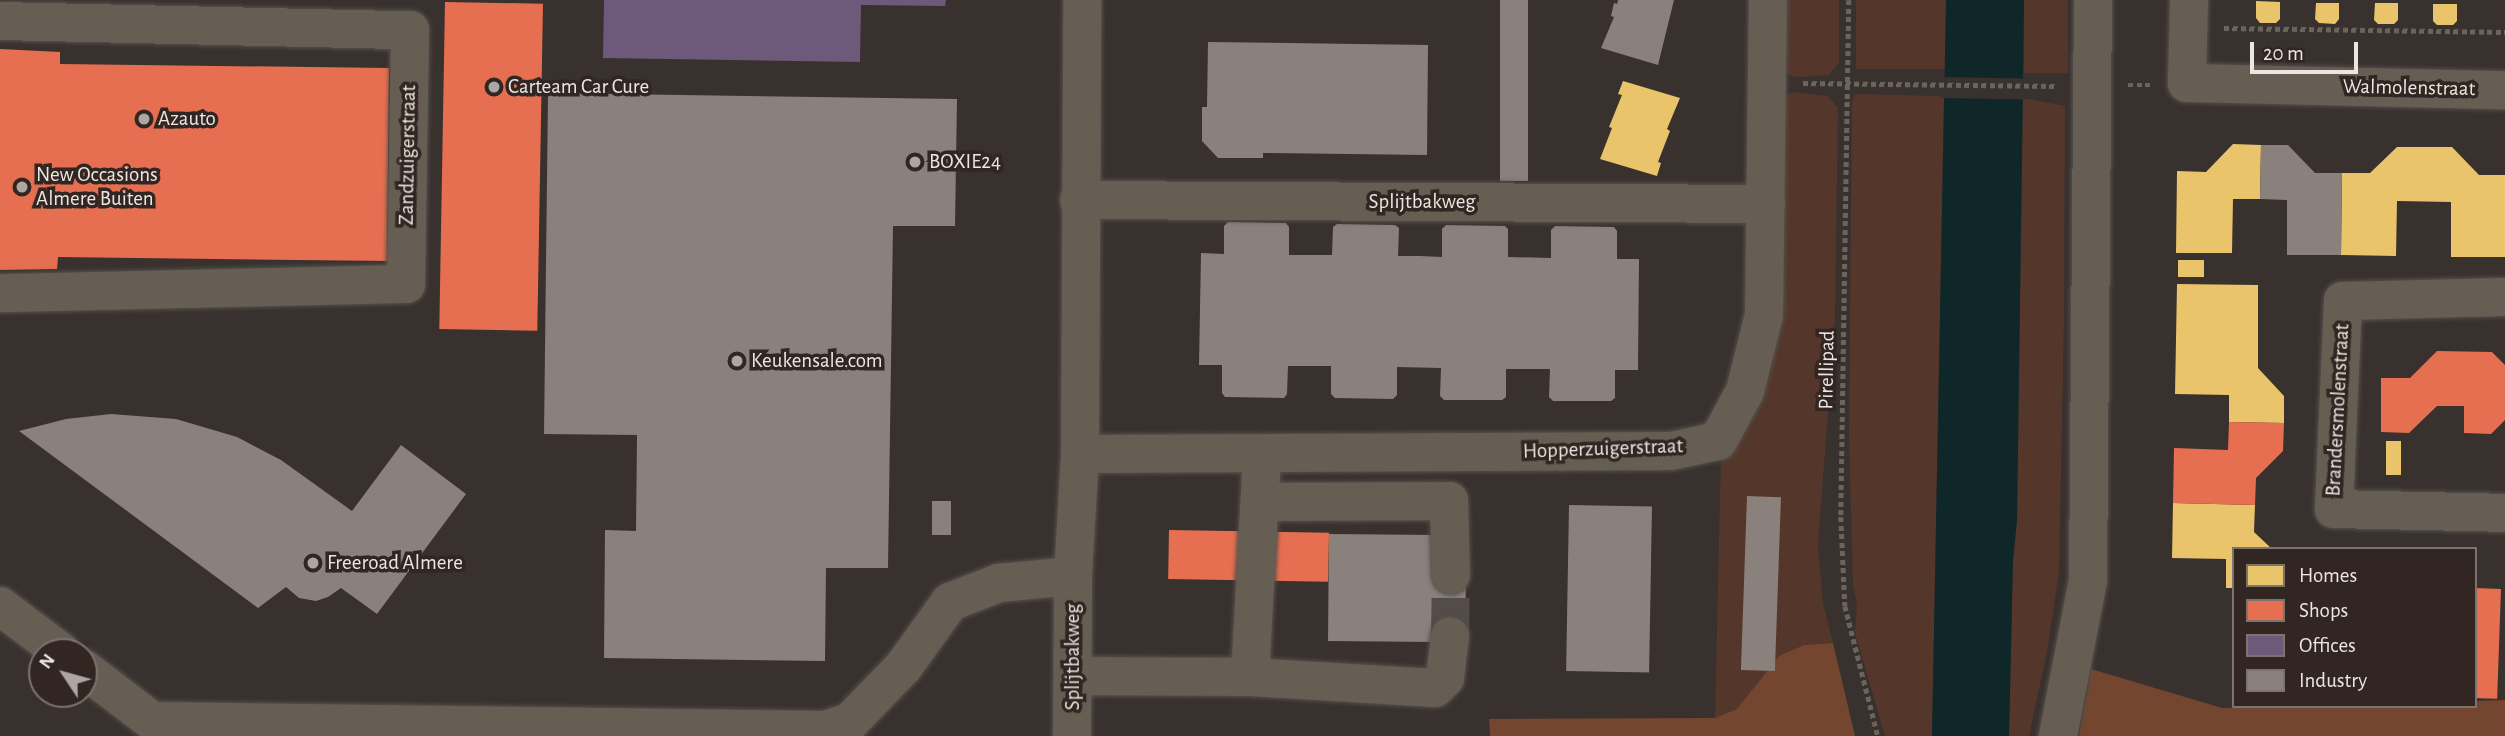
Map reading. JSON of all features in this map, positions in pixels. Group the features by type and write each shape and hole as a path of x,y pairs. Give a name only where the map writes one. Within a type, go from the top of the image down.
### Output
{"street":[{"name":"Splijtbakweg","path":"1072,736 1073,576 1080,454 1079,200 1082,0"},
{"name":"Hopperzuigerstraat","path":"1080,454 1671,451 1718,440 1745,391 1764,315 1768,0"},
{"path":"2058,736 2088,580 2093,0"},
{"name":"Walmolenstraat","path":"2188,14 2187,83 2505,90"},
{"name":"Zandzuigerstraat","path":"0,22 410,30 406,284 0,293"},
{"name":"Splijtbakweg","path":"1079,200 1766,204"},
{"name":"Brandersmolenstraat","path":"2505,297 2343,302 2334,509 2505,513"},
{"path":"1412,453 1412,501"},
{"path":"1250,677 1262,454"},
{"path":"1259,502 1449,501 1451,575"},
{"path":"98,680 152,720 825,730 850,722 904,666 950,602 999,583 1073,576"},
{"path":"0,606 42,638"},
{"path":"1073,676 1250,677 1435,688 1445,678 1450,636"}],"path":[{"name":"Pirellipad","path":"1849,0 1841,517 1845,606 1878,736"},
{"path":"2188,14 2505,32"},
{"path":"1767,82 2042,86"}],"shaded area":[{"path":"1781,0 1839,0 1839,63 1828,75 1791,76 1783,70"},
{"path":"1856,0 1946,0 1946,69 1856,69"},
{"path":"2024,0 2068,0 2068,73 2024,73"},
{"path":"1792,92 1828,96 1838,108 1835,318 1818,545 1823,604 1833,643 1804,645 1779,656 1737,709 1715,718 1721,456 1760,403 1771,372 1778,310 1783,98"},
{"path":"1855,94 1944,96 1932,736 1885,736 1855,633 1857,604 1853,585 1849,438 1852,104"},
{"path":"2023,98 2065,106 2059,572 2047,652 2029,736 2009,736 2013,560 2017,520"},
{"path":"1833,643 1855,736 1490,736 1489,719 1715,718 1737,709 1779,656 1804,645"},
{"path":"2091,669 2222,708 2477,708 2477,701 2505,700 2505,736 2079,736"}],"water":[{"path":"1946,0 2024,0 2017,520 2013,560 2009,736 1932,736"}],"pier":[{"path":"1941,77 2026,78 2026,99 1941,98"}],"building: Homes":[{"path":"2256,1 2280,2 2280,19 2276,23 2260,23 2256,18"},
{"path":"2316,3 2339,3 2339,19 2335,24 2319,23 2315,19"},
{"path":"2375,3 2398,3 2398,20 2394,24 2378,24 2374,20"},
{"path":"2433,4 2457,4 2457,21 2453,25 2437,25 2433,21"},
{"path":"1623,81 1680,98 1667,129 1670,131 1658,162 1661,163 1657,176 1600,159 1622,95 1618,94"},
{"path":"2233,144 2261,145 2260,199 2233,199 2232,253 2176,253 2177,171 2206,172"},
{"path":"2397,147 2452,147 2479,175 2505,175 2505,257 2451,257 2451,202 2397,201 2396,256 2341,255 2342,173 2370,173"},
{"path":"2178,260 2204,260 2204,277 2178,277"},
{"path":"2177,284 2258,285 2258,368 2284,396 2284,423 2229,422 2229,395 2175,394"},
{"path":"2386,441 2401,441 2401,475 2386,475"},
{"path":"2173,503 2255,505 2254,532 2270,547 2232,547 2232,588 2226,588 2226,559 2172,558"}],"building: Shops":[{"path":"445,2 543,4 537,331 439,329"},
{"path":"0,49 60,52 60,64 389,68 387,261 58,257 57,269 0,270"},
{"path":"2437,351 2492,352 2505,365 2505,420 2491,434 2464,433 2464,406 2437,406 2409,433 2381,432 2381,378 2410,378"},
{"path":"2229,422 2284,423 2283,451 2256,478 2255,505 2173,503 2174,448 2228,450"},
{"path":"1169,530 1329,533 1328,582 1168,579"},
{"path":"2477,588 2501,589 2497,699 2477,698"}],"building: Offices":[{"path":"604,0 946,0 945,6 861,5 860,62 603,58"}],"building: Industry":[{"path":"1500,0 1528,0 1528,181 1500,181"},
{"path":"1618,0 1674,0 1658,65 1601,48 1614,17 1611,16 1614,3 1617,4"},
{"path":"1208,42 1428,45 1427,155 1263,153 1263,158 1218,158 1202,141 1202,107 1207,107"},
{"path":"548,93 957,99 955,226 893,226 888,568 826,568 825,661 604,658 605,530 636,531 637,435 544,434"},
{"path":"2261,145 2288,145 2315,173 2342,173 2341,255 2287,255 2287,200 2260,199"},
{"path":"1228,222 1286,223 1289,227 1289,255 1332,255 1333,227 1337,224 1395,225 1399,228 1398,256 1442,257 1442,229 1446,225 1505,226 1508,229 1508,257 1551,258 1551,230 1555,226 1614,227 1617,231 1617,259 1639,259 1638,370 1615,370 1615,398 1611,401 1553,401 1549,397 1550,369 1506,369 1506,397 1502,400 1444,400 1440,396 1441,368 1397,367 1397,395 1393,399 1335,398 1331,394 1331,366 1288,366 1287,394 1284,398 1225,397 1222,393 1222,365 1199,365 1201,253 1224,254 1224,226"},
{"path":"111,414 176,419 237,437 281,460 352,511 401,445 466,494 377,614 341,588 316,601 299,598 286,587 258,608 19,431 66,419"},
{"path":"1747,496 1781,497 1775,671 1741,670"},
{"path":"932,501 951,501 951,535 932,535"},
{"path":"1569,505 1652,506 1649,672 1566,671"},
{"path":"1329,534 1437,535 1466,575 1465,636 1435,642 1328,641"}],"tunnel":[{"path":"1450,636 1451,575"}],"place":[{"name":"Carteam Car Cure","path":"494,87"},
{"name":"Azauto","path":"144,119"},
{"name":"BOXIE24","path":"915,162"},
{"name":"New Occasions Almere Buiten","path":"22,187"},
{"name":"Keukensale.com","path":"737,361"},
{"name":"Freeroad Almere","path":"313,563"}]}
